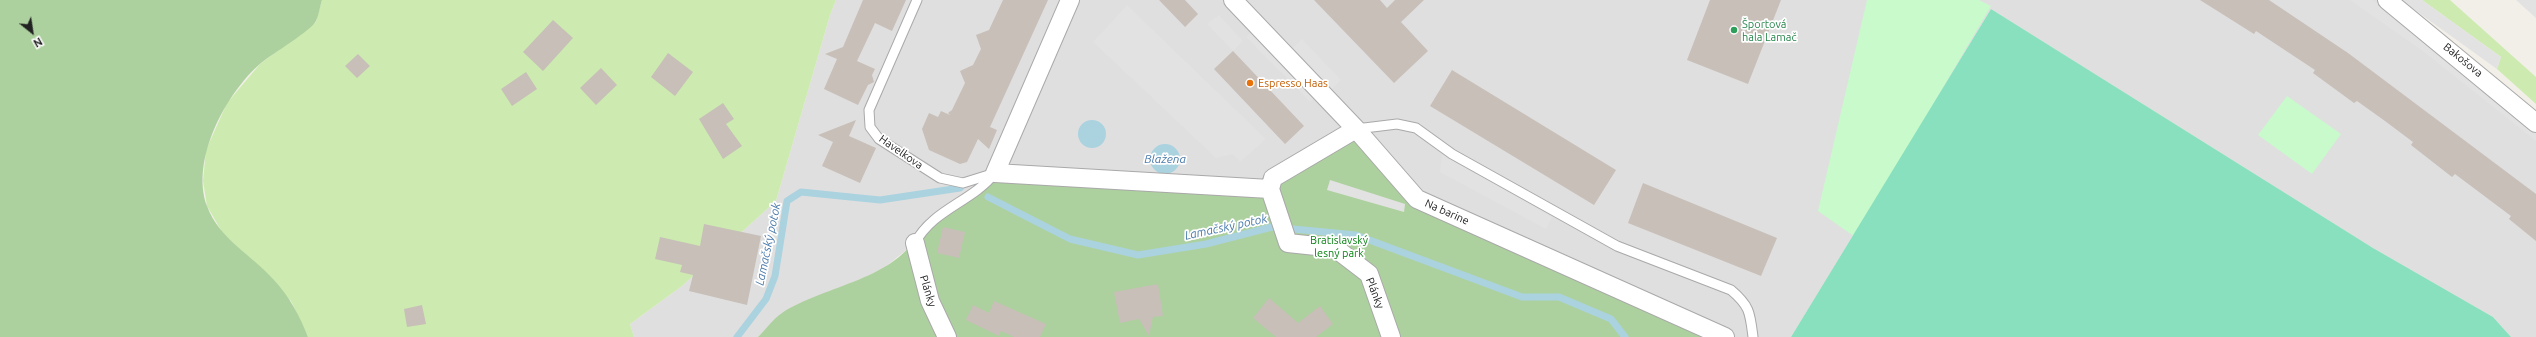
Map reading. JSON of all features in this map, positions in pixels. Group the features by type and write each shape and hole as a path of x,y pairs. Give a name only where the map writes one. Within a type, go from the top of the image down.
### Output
{"street":[{"path":"1070,0 995,173 1270,189 1273,178 1356,129"},
{"name":"Na barine","path":"1233,0 1356,129 1417,199 1725,337"},
{"name":"Bakošova","path":"2388,0 2536,122"},
{"name":"Plánky","path":"1270,189 1287,242 1336,248 1369,274 1391,337"},
{"name":"Plánky","path":"915,243 930,301 947,337"}],"lane":[{"name":"Havelkova","path":"917,0 869,110 870,127 879,139 940,178 963,183 995,173"},
{"path":"1356,129 1397,124 1416,128 1452,154 1617,246 1731,290 1744,301 1750,312 1753,337"},
{"path":"915,243 922,229 932,220 984,187 995,173"}],"shaded area":[{"path":"836,0 2387,0 2536,123 2536,337 2511,337 2493,317 2373,248 1991,9 1791,337 1725,337 1273,178 915,243 885,267 855,283 781,314 758,337 634,337 630,324 682,286 776,201 830,15"},
{"path":"2350,0 2372,0 2394,14 2536,130 2536,141 2424,52"},
{"path":"2401,0 2422,0 2501,57 2497,69"},
{"path":"2516,0 2536,0 2536,18"},
{"path":"1127,5 1266,139 1240,162 1233,154 1216,158 1093,42"},
{"path":"1219,15 1243,41 1233,51 1207,24"},
{"path":"1253,31 1316,97 1310,102 1246,37"},
{"path":"1302,39 1341,80 1332,89 1293,48"},
{"path":"1442,154 1552,217 1546,229 1440,172"},
{"path":"1330,180 1405,204 1404,212 1327,190"}],"green space":[{"path":"0,0 322,0 317,19 313,25 300,36 261,63 235,92 214,128 207,148 203,168 203,188 207,206 212,218 219,228 265,271 285,293 294,307 308,337 0,337"},
{"path":"322,0 836,0 830,15 776,201 682,286 630,324 634,337 308,337 291,301 222,232 207,206 203,181 206,150 227,103 260,64 316,22"},
{"path":"1867,0 1979,0 1991,6 1855,237 1818,211"},
{"path":"2422,0 2450,0 2536,77 2536,104 2497,69 2501,57"},
{"path":"1991,9 2373,248 2493,317 2511,337 1791,337"},
{"path":"2287,96 2341,134 2312,174 2258,135"},
{"name":"Bratislavský lesný park","path":"1356,129 1417,199 1725,337 758,337 772,321 782,313 800,303 859,280 878,271 895,260 910,246 922,229 995,173 1270,189"}],"water":[{"path":"1092,120 1102,124 1106,134 1102,144 1092,148 1082,144 1078,134 1082,124"},
{"name":"Blažena","path":"1165,144 1176,148 1180,159 1176,170 1165,174 1154,170 1150,159 1154,148"}],"building":[{"path":"863,0 906,0 892,31 875,23 857,61 875,69 872,75 874,82 868,85 858,105 824,89 837,59 825,54 843,47"},
{"path":"1003,0 1048,0 990,127 997,130 989,149 978,139 967,162 960,164 929,150 922,129 929,113 938,117 941,111 950,115 948,113 952,110 965,83 960,71 973,65 981,49 976,35 989,30"},
{"path":"1159,0 1185,0 1198,14 1185,27"},
{"path":"1314,0 1380,0 1387,8 1395,0 1424,0 1401,22 1428,51 1394,83"},
{"name":"Športová hala Lamač","path":"1710,0 1781,0 1748,84 1687,60"},
{"path":"2200,0 2269,0 2348,53 2536,194 2536,241 2509,219 2511,216 2455,174 2452,177 2411,145 2413,142 2385,121 2357,101 2354,103 2313,73 2315,70 2256,31 2254,34"},
{"path":"553,20 573,38 543,71 523,52"},
{"path":"1233,51 1304,126 1285,144 1214,69"},
{"path":"668,53 693,72 675,96 651,77"},
{"path":"358,54 370,66 357,78 345,66"},
{"path":"601,68 617,85 596,105 580,88"},
{"path":"1452,70 1616,170 1594,205 1430,106"},
{"path":"526,72 537,89 512,106 501,89"},
{"path":"723,103 734,119 726,124 742,146 723,159 699,119"},
{"path":"856,120 849,136 876,148 860,183 822,166 833,142 818,135"},
{"path":"1643,183 1777,238 1761,276 1628,223"},
{"path":"704,224 761,236 747,305 689,291 693,275 680,272 682,265 655,259 660,237 700,246"},
{"path":"943,227 965,232 959,258 937,253"},
{"path":"1158,284 1163,316 1153,317 1149,336 1139,319 1120,323 1114,292"},
{"path":"1269,298 1298,323 1320,306 1333,324 1316,337 1276,337 1253,318"},
{"path":"994,301 1046,324 1040,337 1014,337 1001,331 999,336 966,320 973,305 989,313"},
{"path":"422,305 426,324 407,327 404,309"}],"waterway":[{"name":"Lamačský potok","path":"737,337 766,299 775,276 787,201 801,192 880,200 960,188"},
{"name":"Lamačský potok","path":"988,197 1070,239 1138,255 1206,244 1272,227 1356,235 1522,297 1559,297 1611,319 1625,337"}],"place":[{"name":"Športová hala Lamač","path":"1734,30"},
{"name":"Espresso Haas","path":"1250,83"}]}
